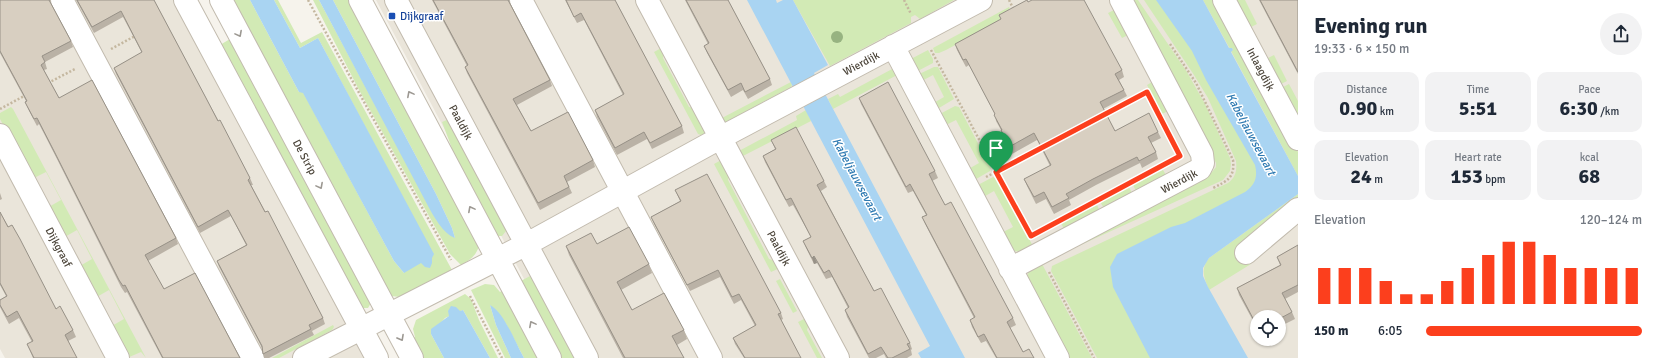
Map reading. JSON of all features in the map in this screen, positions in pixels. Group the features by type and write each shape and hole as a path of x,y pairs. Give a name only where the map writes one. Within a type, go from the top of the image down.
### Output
{"street":[{"path":"62,0 253,358"},
{"path":"185,0 377,358"},
{"name":"De Strip","path":"221,0 412,358"},
{"path":"360,0 550,358"},
{"name":"Paaldijk","path":"396,0 587,358"},
{"path":"520,0 711,358"},
{"name":"Paaldijk","path":"647,0 838,358"},
{"name":"Wierdijk","path":"720,138 981,0"},
{"name":"Wierdijk","path":"1010,269 1200,169 1203,163 1202,154 1121,0"},
{"name":"Inlaagdijk","path":"1224,0 1298,139"},
{"name":"Wierdijk","path":"892,46 1058,358"},
{"name":"Dijkgraaf","path":"0,135 118,358"},
{"path":"304,358 527,244 720,138"},
{"path":"1246,252 1298,209"}],"path":[{"path":"308,0 461,278 502,358"},
{"path":"904,0 1031,236 1037,232"},
{"path":"1009,0 1016,14"},
{"path":"1166,38 1196,83 1233,160 1234,167 1230,177 1226,181 1212,188"},
{"path":"1102,116 1147,92"},
{"path":"967,187 1049,144"},
{"path":"1040,254 1094,358"}],"shaded area":[{"path":"0,0 198,0 387,358 5,358 0,349"},
{"path":"376,0 1298,0 1298,358 566,358"}],"green space":[{"path":"228,0 250,0 299,92 303,92 394,261 404,273 413,217 318,38 300,48 274,0 278,0 301,43 322,32 452,270 400,297 391,296"},
{"path":"313,0 319,0 434,215 447,232 455,238 452,228 436,194 333,0 354,0 479,246 472,257 461,265 450,254 359,90"},
{"path":"793,0 954,0 920,19 915,15 911,17 911,23 830,66"},
{"path":"1129,0 1138,0 1187,72 1205,104 1230,158 1230,171 1223,180 1052,258 1050,257 1212,172 1216,167 1216,163 1210,151"},
{"path":"1144,0 1166,0 1261,171 1257,187 1120,260 1154,358 1097,358 1051,271 1052,266 1228,183 1233,178 1236,170 1236,161 1208,98"},
{"path":"1203,0 1217,0 1298,152 1298,176 1231,51 1233,50 1232,48 1230,49"},
{"path":"1237,0 1245,0 1257,24 1251,27"},
{"path":"1009,7 1012,14 946,50 935,53 933,48"},
{"path":"1114,10 1128,35 1122,38 1108,13"},
{"path":"235,36 371,303 368,308 362,308 220,45"},
{"path":"665,46 666,48 663,58 689,107 698,109 705,130 705,133 701,135 698,134 654,52"},
{"path":"928,50 933,59 933,63 914,73 909,60"},
{"path":"1274,55 1287,81 1281,84 1268,58"},
{"path":"934,67 938,67 954,99 934,111 930,105 944,97 933,75 918,83 915,76"},
{"path":"894,68 899,74 833,109 828,99 838,94 840,97"},
{"path":"791,82 791,87 726,122 720,119"},
{"path":"1152,82 1168,111 1162,114 1147,85"},
{"path":"1289,84 1298,101 1298,114 1283,87"},
{"path":"955,106 959,107 991,168 990,171 971,182 965,171 979,163 956,120 942,127 936,116"},
{"path":"11,107 13,109 146,358 141,352 127,358 110,327 124,319 109,290 95,298 78,267 92,259 77,230 63,238 47,208 61,200 46,172 32,179 0,119 0,113"},
{"path":"806,110 811,121 739,158 737,152 797,120 796,116"},
{"path":"449,119 504,222 506,231 502,236 496,236 468,191 442,122"},
{"path":"723,159 731,170 728,180 769,259 779,262 782,267 771,272 714,164"},
{"path":"1163,170 1166,175 1136,191 1133,185"},
{"path":"993,177 996,178 1034,248 1021,251 1013,250 1007,245 999,234 1013,227 994,191 980,199 974,187"},
{"path":"1129,187 1132,193 1104,208 1100,202"},
{"path":"1298,194 1298,203 1248,260 1251,264 1209,290 1204,278 1204,266 1209,258"},
{"path":"1097,205 1100,211 1064,229 1061,223"},
{"path":"1041,262 1092,358 1065,358 1027,276 1030,269"},
{"path":"532,275 576,358 556,358 517,283"},
{"path":"780,279 797,311 793,313 776,281"},
{"path":"485,284 494,285 500,292 507,287 544,358 524,358 506,324 490,305 496,325 511,358 505,358 471,290"},
{"path":"465,294 471,299 479,320 498,358 490,358 463,310 445,318 431,334 444,358 418,358 409,340 415,337 413,329 416,320"},
{"path":"808,317 810,320 807,330 822,358 817,358 798,322"},
{"path":"333,325 334,327 332,330 279,358 272,358"}],"water":[{"path":"250,0 274,0 300,48 318,38 434,254 430,268 425,267 421,263 404,273 394,261 303,93 299,92"},
{"path":"319,0 333,0 436,194 452,228 455,238 446,233 432,213"},
{"name":"Kabeljauwsevaart","path":"747,0 776,0 777,3 783,0 793,0 828,65 814,73 965,358 921,358 918,353 930,346"},
{"name":"Kabeljauwsevaart","path":"1156,0 1203,0 1229,48 1232,48 1233,50 1231,52 1298,176 1298,194 1209,258 1203,268 1203,276 1208,287 1248,358 1150,358 1113,287 1110,267 1117,254 1171,227 1185,223 1245,192 1251,187 1256,177 1255,165 1206,80 1192,51"},
{"path":"490,305 505,321 524,358 511,358 496,325"},
{"path":"451,306 456,307 460,311 463,310 490,358 444,358 431,334 431,329 449,316 448,311"}],"building":[{"path":"0,0 49,0 71,41 42,56 45,62 41,65 59,98 92,80 176,238 145,255 164,289 195,273 240,358 163,358 125,285 123,286 119,280 37,118 34,119 25,102 27,101 0,51"},
{"path":"77,0 154,0 218,121 220,120 250,178 248,180 265,212 268,211 323,318 309,325 311,329 263,354 262,346 217,261 247,245 228,210 198,227 114,68 142,52 121,11 92,27"},
{"path":"433,0 508,0 550,80 513,99 531,131 568,112 593,160 564,176 569,187 538,203 465,67 468,65"},
{"path":"566,0 615,0 682,126 650,143 644,132 615,148 595,110 624,94 581,13 574,17"},
{"path":"686,0 728,0 770,79 745,92 741,83 728,90 704,46 709,43"},
{"path":"1027,0 1028,2 1032,0 1084,0 1122,70 1115,74 1124,90 1100,102 1115,131 1149,113 1158,132 1148,137 1156,152 1139,161 1137,157 1093,179 1066,194 1069,198 1052,207 1044,192 1034,197 1024,179 1051,165 1034,133 1009,147 994,115 995,114 966,59 963,60 955,44 1001,19 999,15"},
{"path":"1260,0 1298,0 1298,72"},
{"path":"888,82 935,171 929,174 937,190 945,205 951,202 1013,318 1007,322 1023,352 1029,349 1034,358 997,358 984,334 978,337 970,320 975,317 922,217 927,215 910,184 906,187 859,98"},
{"path":"796,127 824,181 817,185 874,291 881,288 910,343 907,344 910,349 892,358 888,358 881,347 868,354 845,310 849,307 829,270 824,273 814,256 812,258 803,241 811,237 791,198 786,200 763,156 776,149 771,140"},
{"path":"707,174 781,313 778,314 801,358 745,358 733,338 756,325 739,294 732,297 718,270 687,285 651,217 681,201 675,190"},
{"path":"0,212 8,227 12,225 56,309 60,306 73,330 65,335 77,358 34,358 27,344 33,341 17,311 7,317 0,305 0,300 7,296 0,283"},
{"path":"629,227 649,264 617,282 632,310 664,293 684,330 672,336 684,358 625,358 566,246 591,233 597,244"},
{"path":"1298,245 1298,285 1282,293 1292,312 1286,315 1286,310 1250,310 1250,313 1237,288 1281,265 1277,257"}],"place":[{"name":"Dijkgraaf","path":"392,16"}],"route":[{"path":"1147,92 1180,154 1180,156 1031,236 996,172 1147,92"}]}
